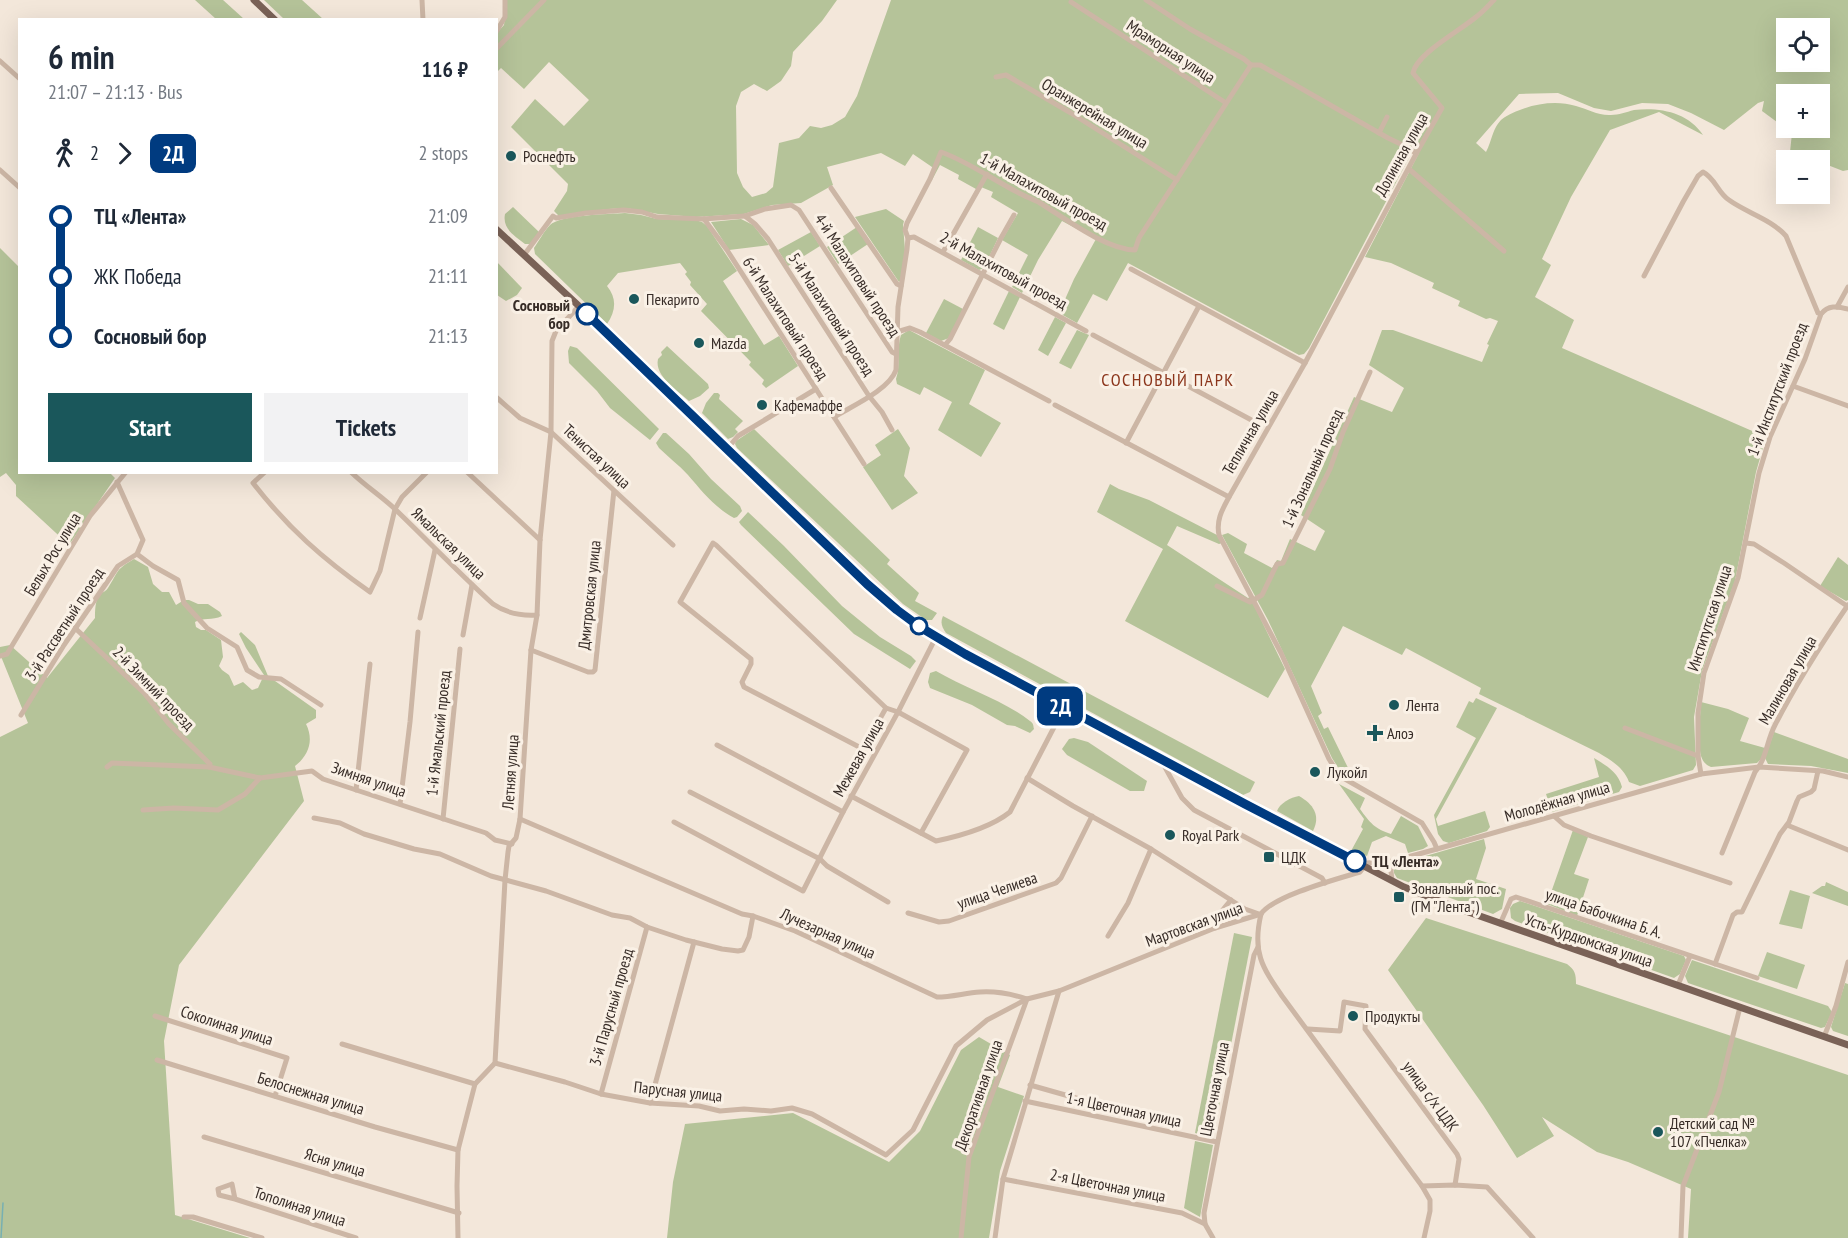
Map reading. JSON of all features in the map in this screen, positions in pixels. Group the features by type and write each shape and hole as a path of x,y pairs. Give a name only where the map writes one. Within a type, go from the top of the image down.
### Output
{"main road":[{"path":"254,0 273,18"},
{"name":"Усть-Курдюмская улица","path":"498,231 867,584 897,610 936,637 1064,708 1392,881 1500,924 1848,1045"}],"street":[{"path":"422,0 423,18"},
{"path":"498,29 505,17 505,0"},
{"path":"498,47 544,0"},
{"path":"1146,0 1251,65 1260,65 1380,134 1411,149 1416,154"},
{"name":"Долинная улица","path":"1310,353 1442,108 1413,73 1414,66 1494,0"},
{"name":"Мраморная улица","path":"1071,2 1226,104"},
{"path":"0,61 18,77"},
{"path":"1178,180 1251,65"},
{"name":"Оранжерейная улица","path":"996,77 1006,75 1178,180"},
{"path":"1380,134 1387,117"},
{"name":"1-й Малахитовый проезд","path":"908,238 905,230 906,223 930,179 941,152 987,174 1122,250 1135,250 1139,238 1178,180"},
{"path":"1409,169 1504,251"},
{"path":"0,171 18,186"},
{"path":"1644,276 1683,202 1698,176 1703,172 1708,175 1726,199 1778,228 1786,236 1818,313 1821,315 1825,308 1831,306 1848,309"},
{"path":"943,252 987,174"},
{"path":"831,188 897,284 901,286"},
{"name":"4-й Малахитовый проезд","path":"524,255 553,216 556,218 624,210 657,217 703,219 745,216 765,209 791,205 799,210 887,345 896,354"},
{"path":"945,345 1014,215"},
{"name":"5-й Малахитовый проезд","path":"745,216 768,239 892,430"},
{"name":"6-й Малахитовый проезд","path":"703,219 727,250 864,464"},
{"name":"2-й Малахитовый проезд","path":"908,238 914,237 943,252 1086,331"},
{"path":"834,417 894,377 901,286 908,238"},
{"path":"1131,269 1305,363"},
{"path":"1837,307 1848,287"},
{"name":"Летняя улица","path":"495,1063 505,880 508,852 517,835 520,819 531,650 537,615 540,540 551,432 552,341 556,331 579,306"},
{"path":"1126,442 1199,306"},
{"name":"1-й Институтский проезд","path":"1759,472 1770,437 1805,359 1821,315"},
{"path":"897,330 910,328 1049,401"},
{"path":"1093,335 1257,423"},
{"name":"Тепличная улица","path":"1254,600 1219,535 1217,527 1219,515 1310,353"},
{"name":"1-й Зональный проезд","path":"1254,600 1262,595 1277,564 1283,563 1330,469 1343,432 1370,372"},
{"path":"1793,386 1848,406"},
{"path":"727,449 738,436 816,389"},
{"name":"Тенистая улица","path":"498,399 520,418 551,432 673,544"},
{"path":"1055,405 1228,497"},
{"name":"Институтская улица","path":"1701,774 1698,756 1698,713 1704,673 1738,578 1759,472"},
{"name":"Белых Рос улица","path":"0,656 7,654 90,516 124,474"},
{"path":"263,474 253,483 271,506 301,538 326,560 370,592 380,571 395,509 402,497 425,474"},
{"name":"Ямальская улица","path":"353,474 395,509 493,604 503,610 528,616 537,615"},
{"path":"469,474 540,540"},
{"path":"117,482 143,540 137,554 178,580 184,603 207,628 237,647 247,670 259,677 281,679 321,705"},
{"name":"Дмитровская улица","path":"531,650 588,672 595,670 614,490"},
{"path":"874,756 744,687 742,682 751,664 751,659 680,602 712,543 886,708 898,712 967,750 921,833"},
{"path":"1746,543 1754,544 1784,563 1847,608"},
{"path":"420,618 435,550"},
{"name":"3-й Рассветный проезд","path":"21,715 75,628 118,566 137,554"},
{"path":"463,635 472,585"},
{"path":"1217,586 1250,602 1254,600 1281,653 1329,759 1340,776 1422,824 1437,849"},
{"name":"Малиновая улица","path":"1759,767 1773,728 1785,706 1847,608"},
{"name":"2-й Зимний проезд","path":"75,628 144,693 169,724 210,764 209,767"},
{"path":"400,804 418,632"},
{"name":"Межевая улица","path":"674,822 803,891 936,637"},
{"name":"1-й Ямальский проезд","path":"443,819 460,649"},
{"path":"356,790 370,664"},
{"path":"862,749 886,708"},
{"path":"851,796 936,842 995,821 1010,812 1064,708"},
{"path":"1624,728 1698,756"},
{"path":"717,745 843,812"},
{"path":"1160,759 1187,804 1194,810 1322,878 1325,883"},
{"name":"Зимняя улица","path":"107,766 112,763 209,767 261,778 312,771 323,779 486,833 503,843 512,844"},
{"path":"1722,853 1759,767"},
{"name":"Молодёжная улица","path":"1364,866 1368,863 1393,861 1437,849 1701,774 1759,767 1818,771 1848,777"},
{"path":"1715,964 1733,915 1742,912 1799,797 1814,789 1818,771"},
{"path":"143,810 174,808 218,810 245,794 261,778"},
{"path":"1027,778 1151,849 1245,909 1261,914 1258,935 1262,966 1422,1186 1430,1200 1424,1238"},
{"path":"690,792 820,859 827,866 888,902"},
{"name":"улица Челиева","path":"908,913 939,922 949,921 1056,883 1092,816"},
{"path":"1554,816 1564,825 1591,836 1730,883"},
{"path":"314,818 340,823 364,834 440,854 491,876 546,891 612,915 630,918 648,927 722,949 743,950 749,937 753,916"},
{"name":"Лучезарная улица","path":"520,819 742,914 795,931 937,997 981,992 1007,993 1027,999"},
{"path":"1787,825 1848,850"},
{"path":"1108,936 1128,903 1151,849"},
{"path":"1392,881 1393,861"},
{"name":"Мартовская улица","path":"1027,999 1059,991 1215,928 1261,914 1264,909 1278,901 1360,872 1364,866"},
{"name":"улица Бабочкина Б. А.","path":"1500,924 1510,899 1516,897 1757,978"},
{"path":"1215,928 1221,913 1231,900"},
{"name":"3-й Парусный проезд","path":"601,1094 648,927"},
{"path":"650,1103 694,942"},
{"name":"Цветочная улица","path":"1205,1224 1204,1213 1217,1142 1254,955 1259,945"},
{"path":"1678,986 1690,956"},
{"path":"1824,1037 1836,1006 1848,962"},
{"path":"994,1238 1002,1179 1059,991"},
{"name":"Парусная улица","path":"495,1063 601,1094 650,1103 699,1106 720,1111 744,1109 771,1111 792,1108 812,1114 886,1155 912,1130 956,1046 987,1020 1027,999"},
{"name":"Декоративная улица","path":"961,1238 969,1157 1027,999"},
{"name":"улица с/х ЦДК","path":"1308,1029 1340,1031 1344,1002 1366,1006 1365,1029 1457,1154 1459,1159 1455,1185"},
{"path":"1681,1238 1683,1186 1719,1092 1740,1007"},
{"name":"Соколиная улица","path":"155,1016 286,1058 275,1096"},
{"path":"342,1044 475,1084"},
{"name":"Белоснежная улица","path":"157,1060 458,1150"},
{"path":"458,1238 458,1150 475,1084 495,1063"},
{"path":"1030,1085 1097,1104"},
{"name":"1-я Цветочная улица","path":"1025,1101 1217,1142"},
{"name":"Ясня улица","path":"204,1137 459,1213"},
{"name":"2-я Цветочная улица","path":"1002,1179 1182,1213 1205,1224"},
{"path":"1422,1186 1487,1187 1533,1238"},
{"name":"Тополиная улица","path":"235,1199 356,1238"},
{"path":"184,1217 193,1217 262,1238"},
{"path":"1205,1224 1213,1238"}],"green space":[{"path":"195,0 223,0 243,18 215,18"},
{"path":"264,0 302,0 322,18 283,18"},
{"path":"507,0 837,0 822,21 793,52 791,66 781,81 767,91 754,84 741,92 736,106 737,173 743,187 752,197 766,193 773,187 779,143 799,138 810,126 821,128 832,125 845,117 857,96 891,0 1848,0 1848,170 1843,171 1830,166 1830,150 1790,150 1791,138 1830,138 1830,84 1776,84 1776,121 1762,111 1764,101 1758,103 1724,130 1668,104 1642,103 1611,111 1594,108 1558,93 1519,94 1476,143 1486,152 1495,128 1501,120 1522,109 1549,103 1567,104 1607,115 1634,110 1663,111 1681,116 1697,127 1703,135 1659,112 1610,130 1571,197 1542,259 1551,265 1535,297 1574,320 1562,348 1766,437 1756,472 1735,581 1702,671 1694,717 1696,765 1693,770 1640,786 1629,782 1621,769 1604,756 1479,694 1481,688 1406,648 1402,655 1343,626 1311,686 1322,713 1318,716 1324,729 1328,727 1353,780 1339,769 1332,758 1268,620 1222,535 1228,533 1247,544 1244,553 1272,568 1277,560 1281,561 1290,539 1315,551 1325,531 1301,515 1354,397 1392,412 1404,388 1369,365 1382,330 1393,330 1482,362 1489,345 1487,344 1498,321 1486,319 1458,306 1460,301 1432,288 1434,283 1391,263 1365,257 1419,153 1412,152 1309,348 1304,354 1299,355 1128,263 1107,301 1093,294 1077,323 1059,313 1096,239 1062,221 1038,260 1022,293 1012,287 1028,255 1002,240 1018,213 991,197 993,192 981,187 976,189 958,179 959,175 940,165 932,180 932,167 913,154 905,166 881,153 827,167 833,185 801,203 772,205 744,214 696,217 658,214 626,208 559,216 554,211 567,191 568,184 511,127 535,99 564,126 589,100 549,62 524,89 501,68 498,71 498,32 504,25"},
{"path":"513,207 539,232 531,244 525,244 513,235 505,224 505,214"},
{"path":"886,209 904,221 905,250 899,282 855,217"},
{"path":"625,213 657,219 695,220 707,226 737,271 723,281 764,345 779,336 798,366 766,388 762,384 764,380 749,365 751,362 701,311 707,304 690,285 691,282 685,274 687,272 680,263 618,273 607,286 614,305 607,324 535,254 534,248 548,227 555,222 585,216"},
{"path":"741,219 753,225 769,245 729,250 711,222"},
{"path":"857,227 868,244 838,264 827,247"},
{"path":"978,227 998,238 984,268 979,270 961,260"},
{"path":"811,232 820,246 788,266 778,250"},
{"path":"0,248 18,266 18,474 111,474 115,478 69,545 16,496 16,485 6,473 0,477"},
{"path":"498,263 522,288 517,295 506,301 498,296"},
{"path":"1009,291 1020,297 1004,330 993,324"},
{"path":"944,299 963,309 949,338 941,341 926,333"},
{"path":"1055,317 1066,323 1048,356 1038,350"},
{"path":"909,330 985,370 969,404 1001,423 981,457 938,430 952,402 924,387 920,395 897,384 901,335"},
{"path":"1077,330 1089,335 1071,369 1059,363"},
{"path":"570,346 577,348 659,429 650,440 610,408 597,391 569,363"},
{"path":"667,346 708,384 709,388 700,396 689,401 663,377 658,359"},
{"path":"714,393 718,393 719,399 743,421 735,429 738,432 728,439 702,413"},
{"path":"754,429 890,560 887,564 919,593 915,601 937,613 932,620 926,620 903,604 737,448 736,441"},
{"path":"898,429 910,448 904,476 918,493 892,510 863,467 881,455 875,445"},
{"path":"663,433 666,433 689,454 740,506 742,511 737,517 734,518 714,504 685,471 659,448 656,443"},
{"path":"1110,484 1149,500 1217,535 1222,543 1219,544 1177,526 1167,545 1248,598 1250,597 1285,669 1268,698 1125,621 1163,549 1097,512"},
{"path":"748,512 842,606 880,637 911,656 916,661 910,669 854,634 741,525 739,522"},
{"path":"1838,557 1848,565 1848,600 1846,601 1820,586"},
{"path":"134,559 148,567 153,584 162,592 169,592 176,605 189,600 198,604 208,604 220,612 222,616 195,622 196,627 206,630 221,640 223,657 219,666 229,675 234,686 243,682 252,690 258,688 264,675 246,648 239,634 241,632 255,645 268,676 316,710 316,718 306,724 310,736 309,747 304,757 295,766 304,801 179,965 164,1041 175,1215 250,1238 0,1238 0,737 28,723 0,654 0,647 10,645 47,678 95,618 98,596 107,589 120,569"},
{"path":"943,616 1255,782 1250,792 1243,795 946,633 942,625"},
{"path":"936,671 1009,707 1031,722 1034,729 1030,733 1007,725 972,705 930,688 928,682 930,673"},
{"path":"1476,698 1497,708 1436,819 1438,826 1485,811 1490,827 1487,831 1449,843 1443,841 1438,834 1434,815 1476,738 1456,727 1469,701 1473,703"},
{"path":"1701,702 1728,709 1749,718 1740,741 1765,748 1757,763 1711,767 1705,763 1701,756 1700,745"},
{"path":"1774,732 1848,759 1848,773 1811,766 1768,764 1765,758"},
{"path":"1069,739 1088,742 1147,781 1144,791 1130,791 1067,755 1062,749"},
{"path":"1594,758 1618,777 1622,787 1619,792 1552,812 1546,794 1599,777"},
{"path":"1339,784 1365,798 1360,809 1377,828 1391,834 1401,816 1418,826 1428,846 1408,853 1405,844 1386,836 1372,842 1367,856 1351,851 1363,829 1361,827 1364,819"},
{"path":"1299,796 1312,806 1316,815 1313,831 1277,811 1286,801"},
{"path":"1573,830 1588,837 1574,874 1589,879 1577,916 1547,904"},
{"path":"1484,839 1486,848 1476,879 1506,889 1502,909 1493,914 1397,878 1394,873 1398,864"},
{"path":"1826,882 1848,892 1848,906 1812,893 1825,886"},
{"path":"1790,890 1810,896 1802,929 1779,924"},
{"path":"1520,901 1684,956 1686,960 1680,974 1674,978 1515,921 1511,918 1510,908"},
{"path":"1426,918 1567,964 1574,972 1576,984 1848,1075 1848,1238 1688,1238 1691,1189 1628,1162 1597,1152 1542,1117 1554,1136 1517,1158 1483,1105 1388,970"},
{"path":"1234,933 1252,937 1213,1137 1195,1133"},
{"path":"1767,952 1805,965 1797,989 1758,976"},
{"path":"1692,960 1828,1006 1832,1012 1825,1027 1821,1028 1688,983 1685,976"},
{"path":"1845,983 1848,984 1848,1036 1833,1031 1831,1027"},
{"path":"979,1037 1010,1055 998,1087 1024,1096 1000,1171 989,1238 667,1238 673,1182 685,1124 793,1113 889,1162 920,1131 961,1050"},
{"path":"1195,1141 1213,1145 1200,1217 1184,1208"}],"waterway":[{"path":"1,1238 3,1203"}],"bus line":[{"name":"2Д","path":"587,314 867,584 920,627 1064,708 1355,861"}],"place":[{"name":"Роснефть","path":"511,156"},
{"name":"Пекарито","path":"634,299"},
{"name":"Сосновый бор","path":"587,314"},
{"name":"Mazda","path":"699,343"},
{"name":"Кафемаффе","path":"762,405"},
{"name":"Лента","path":"1394,705"},
{"name":"Алоэ","path":"1375,733"},
{"name":"Лукойл","path":"1315,772"},
{"name":"Royal Park","path":"1170,835"},
{"name":"ЦДК","path":"1269,857"},
{"name":"ТЦ «Лента»","path":"1355,861"},
{"name":"Зональный пос. (ГМ \"Лента\")","path":"1399,897"},
{"name":"Продукты","path":"1353,1016"},
{"name":"Детский сад № 107 «Пчелка»","path":"1658,1132"}],"district":[{"name":"СОСНОВЫЙ ПАРК","path":"1168,380"}]}
